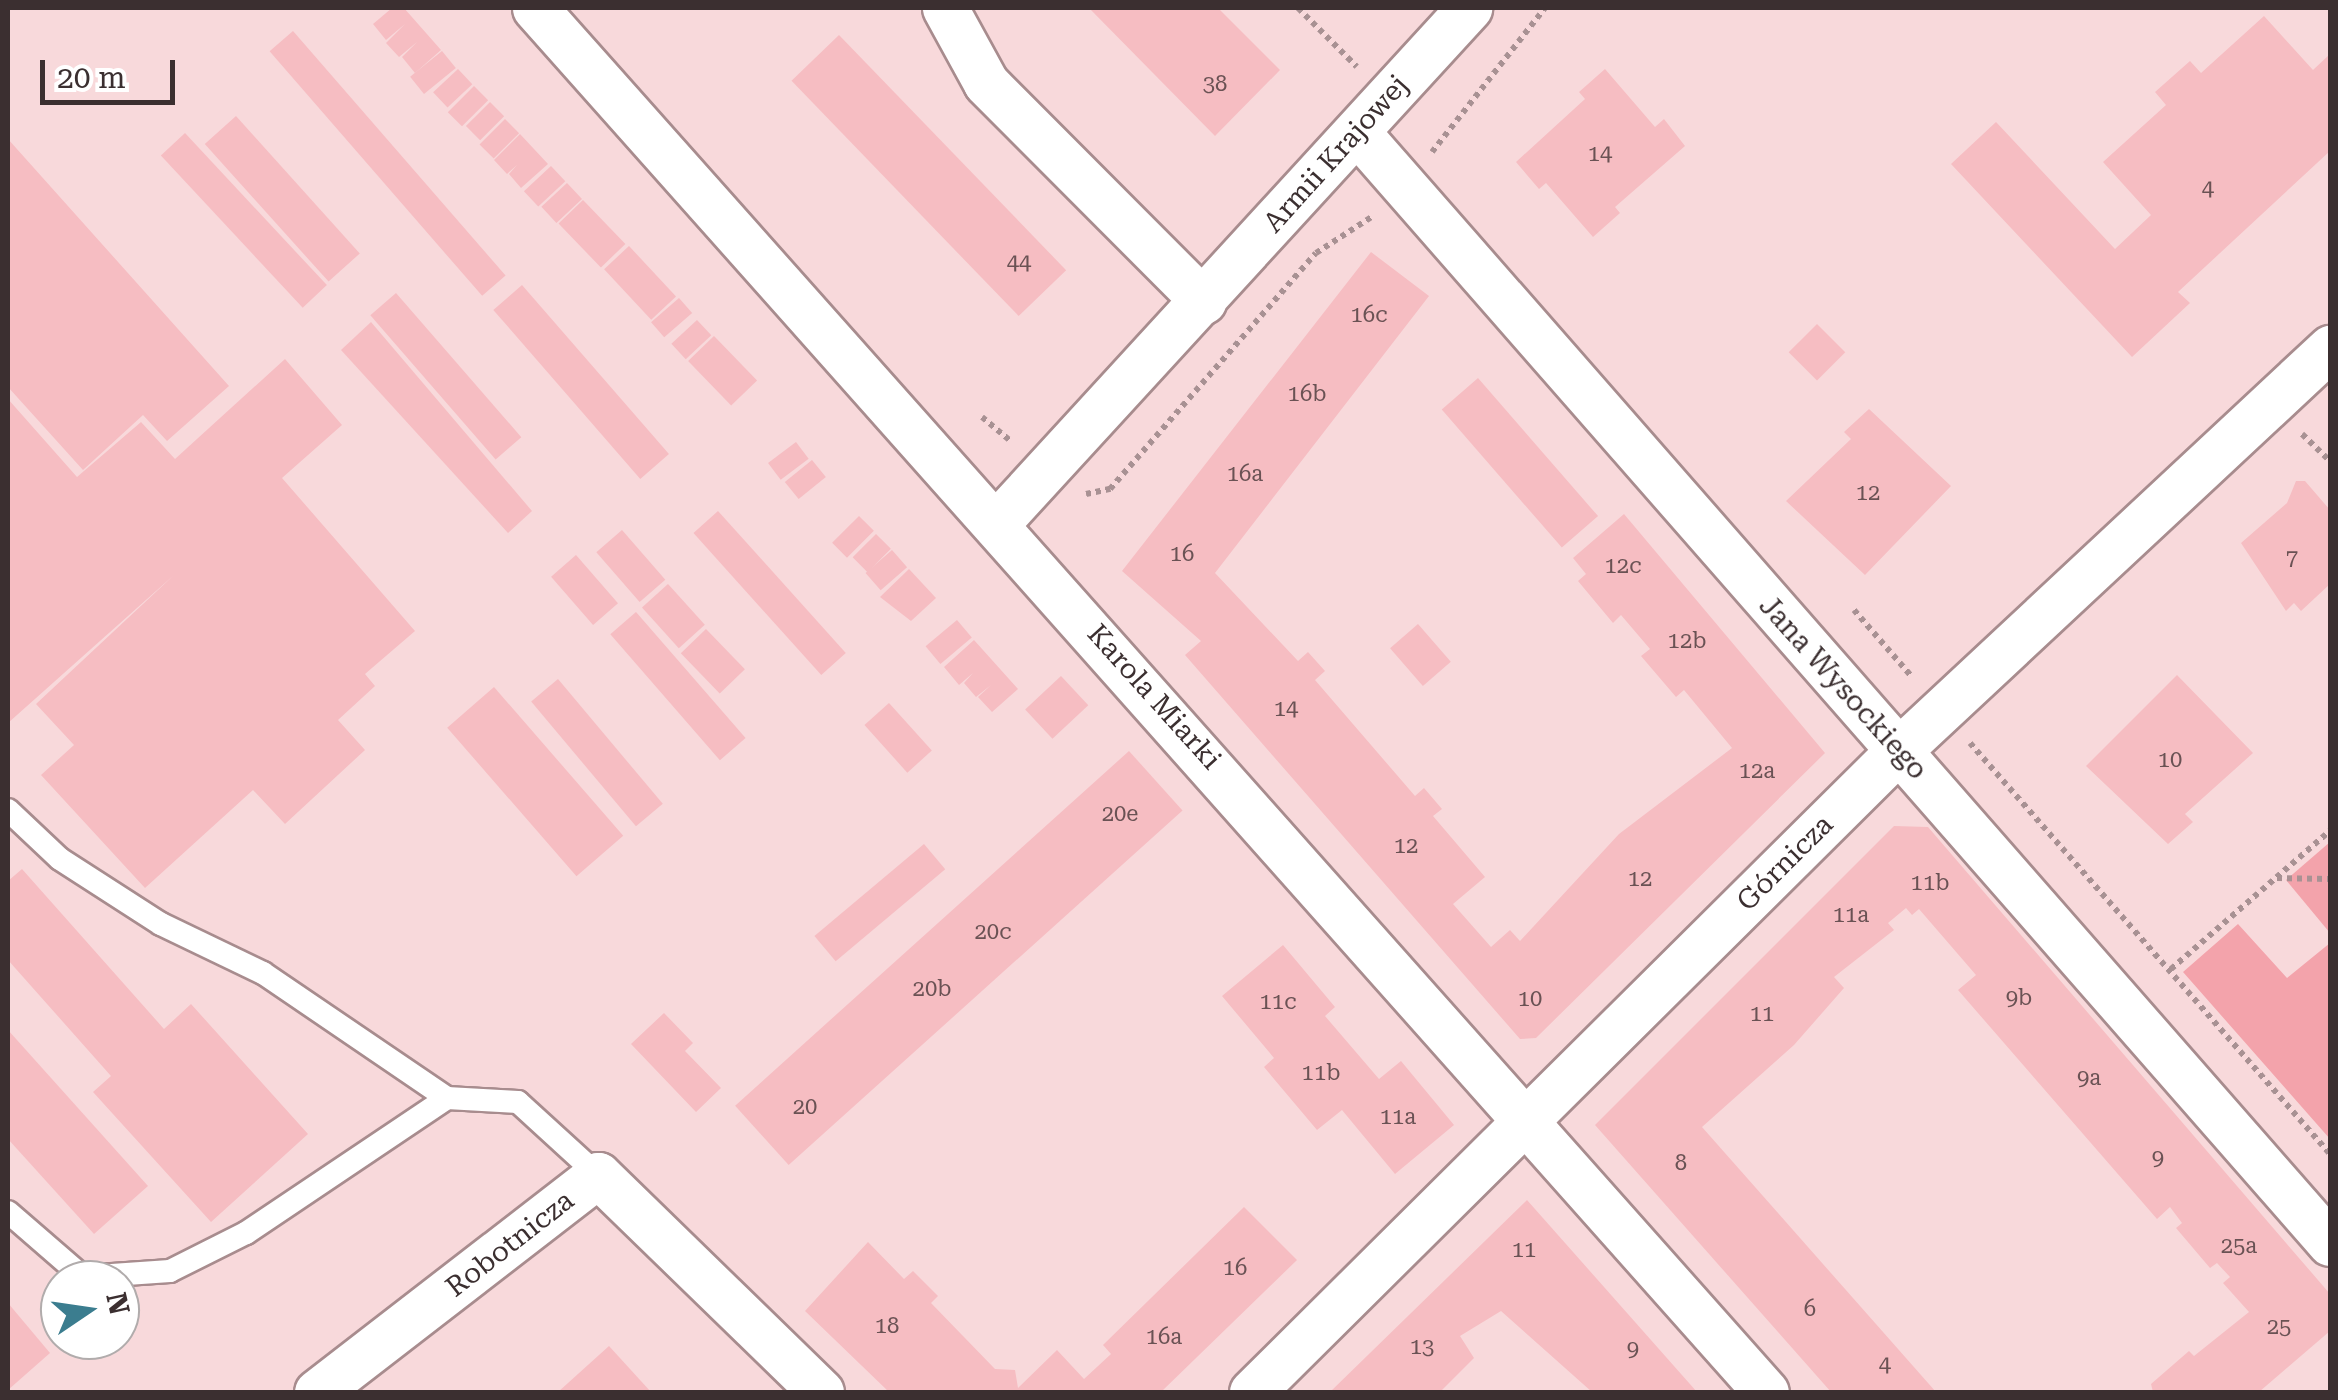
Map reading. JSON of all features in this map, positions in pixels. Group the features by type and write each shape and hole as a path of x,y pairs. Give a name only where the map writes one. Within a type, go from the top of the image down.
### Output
{"street":[{"name":"Karola Miarki","path":"535,8 1766,1392"},
{"path":"944,8 986,83 1203,301"},
{"name":"Armii Krajowej","path":"997,523 1469,8"},
{"name":"Jana Wysockiego","path":"1357,132 2330,1243"},
{"name":"Górnicza","path":"1252,1392 1898,752 2330,348"},
{"name":"Robotnicza","path":"317,1392 598,1176 821,1392"}],"lane":[{"path":"8,810 60,860 160,924 263,972 447,1098 518,1102 598,1176"},
{"path":"8,1212 83,1276 170,1272 246,1233 447,1098"}],"path":[{"path":"1298,8 1366,77"},
{"path":"1421,166 1544,8"},
{"path":"1098,494 1316,253 1380,210"},
{"path":"1854,610 2330,1154"},
{"path":"2171,969 2330,831"},
{"path":"2276,878 2330,879"}],"shaded area":[{"path":"2330,842 2330,933 2286,880"},
{"path":"2238,924 2287,978 2330,943 2330,1139 2183,972"}],"building":[{"path":"392,8 404,8 441,50 415,73 402,57 417,42 399,57 386,43 405,24 386,40 373,24"},
{"path":"1089,8 1218,8 1280,70 1215,136"},
{"path":"2264,16 2313,70 2330,54 2330,151 2178,292 2190,303 2132,357 1951,164 1996,122 2115,249 2151,215 2103,162 2166,105 2155,92 2190,61 2201,73"},
{"path":"293,31 506,276 482,296 270,51"},
{"path":"839,35 1066,270 1019,316 792,81"},
{"path":"442,51 456,68 424,94 410,77"},
{"path":"458,69 472,84 447,108 433,92"},
{"path":"1605,69 1655,127 1664,119 1685,146 1615,207 1620,213 1593,237 1546,183 1539,189 1516,162 1585,99 1579,92"},
{"path":"474,86 488,100 462,126 448,112"},
{"path":"490,102 504,116 480,140 466,126"},
{"path":"236,116 360,253 329,282 205,144"},
{"path":"505,119 519,133 494,159 480,144"},
{"path":"185,133 327,285 303,308 161,156"},
{"path":"520,134 548,164 521,188 509,174 517,165 507,174 494,160"},
{"path":"8,139 229,386 167,441 143,415 83,470 8,387"},
{"path":"551,166 565,181 538,207 524,191"},
{"path":"567,183 582,199 556,223 541,207"},
{"path":"583,200 625,244 601,267 559,224"},
{"path":"629,246 676,296 651,320 604,269"},
{"path":"1371,252 1429,296 1215,573 1298,661 1308,652 1325,671 1315,680 1415,796 1424,788 1442,809 1433,816 1485,877 1453,904 1491,947 1510,930 1520,941 1619,834 1732,748 1684,690 1676,697 1641,656 1650,649 1621,615 1613,623 1578,581 1586,574 1573,558 1624,514 1825,753 1536,1038 1520,1039 1185,655 1201,641 1122,571"},
{"path":"522,285 669,454 640,479 493,310"},
{"path":"396,293 521,437 496,459 370,315"},
{"path":"679,298 692,313 664,337 651,322"},
{"path":"697,320 711,335 686,359 671,344"},
{"path":"371,322 532,511 508,533 341,350"},
{"path":"1817,324 1845,352 1817,381 1789,352"},
{"path":"714,336 757,381 731,406 688,361"},
{"path":"285,359 342,425 282,478 415,631 365,674 375,686 338,720 365,750 285,824 253,790 145,888 41,775 74,745 36,704 174,575 8,723 8,399 77,477 141,422 175,459"},
{"path":"1478,378 1598,516 1562,548 1442,409"},
{"path":"1869,409 1951,486 1865,575 1786,501 1851,439 1844,432"},
{"path":"796,442 809,459 781,480 768,463"},
{"path":"812,460 826,477 799,499 785,482"},
{"path":"2296,481 2305,481 2330,510 2330,584 2301,611 2294,603 2286,611 2241,543 2287,503"},
{"path":"718,511 846,653 821,675 693,533"},
{"path":"859,516 874,531 847,558 832,543"},
{"path":"622,530 665,580 640,602 596,552"},
{"path":"876,534 891,549 868,572 853,557"},
{"path":"892,550 907,567 881,590 866,573"},
{"path":"576,555 618,603 593,625 551,577"},
{"path":"909,569 936,598 911,621 880,597"},
{"path":"668,584 705,625 679,648 642,607"},
{"path":"636,612 746,738 720,760 610,634"},
{"path":"957,620 972,638 940,664 926,646"},
{"path":"1418,624 1451,662 1423,686 1390,648"},
{"path":"706,629 745,669 720,694 681,653"},
{"path":"974,640 1018,689 992,712 978,697 991,685 976,697 964,683 973,673 959,685 944,667"},
{"path":"2177,675 2253,753 2185,814 2193,822 2168,844 2086,766"},
{"path":"1061,676 1088,705 1052,739 1025,709"},
{"path":"558,679 663,804 636,826 531,701"},
{"path":"494,687 623,836 576,876 447,728"},
{"path":"889,703 932,751 907,773 864,725"},
{"path":"1129,751 1183,810 789,1165 735,1106"},
{"path":"1894,826 1928,827 2330,1294 2330,1331 2259,1392 2153,1392 2151,1384 2189,1351 2194,1356 2249,1312 2223,1283 2230,1277 2217,1263 2210,1268 2176,1228 2182,1223 2170,1207 2157,1219 1958,990 1976,975 1919,909 1912,915 1906,908 1888,923 1894,930 1834,977 1844,988 1794,1045 1702,1127 1936,1392 1831,1392 1595,1125"},
{"path":"924,844 945,869 836,961 814,936"},
{"path":"22,869 164,1029 191,1004 308,1134 211,1222 93,1092 111,1076 8,960 8,881"},
{"path":"1283,945 1335,1007 1325,1016 1379,1079 1401,1061 1454,1125 1395,1174 1342,1110 1317,1130 1264,1067 1274,1058 1222,996"},
{"path":"664,1013 693,1043 685,1051 721,1088 696,1112 631,1044"},
{"path":"8,1030 148,1186 94,1234 8,1139"},
{"path":"1527,1200 1697,1392 1592,1392 1501,1311 1460,1336 1474,1358 1440,1392 1330,1392"},
{"path":"1244,1207 1297,1260 1161,1392 889,1392 805,1311 868,1242 904,1279 913,1271 938,1296 931,1303 995,1369 1015,1370 1018,1388 1057,1350 1084,1379 1111,1354 1103,1345"},
{"path":"8,1303 40,1341 42,1360 8,1390"},
{"path":"609,1346 651,1392 558,1392"}]}
